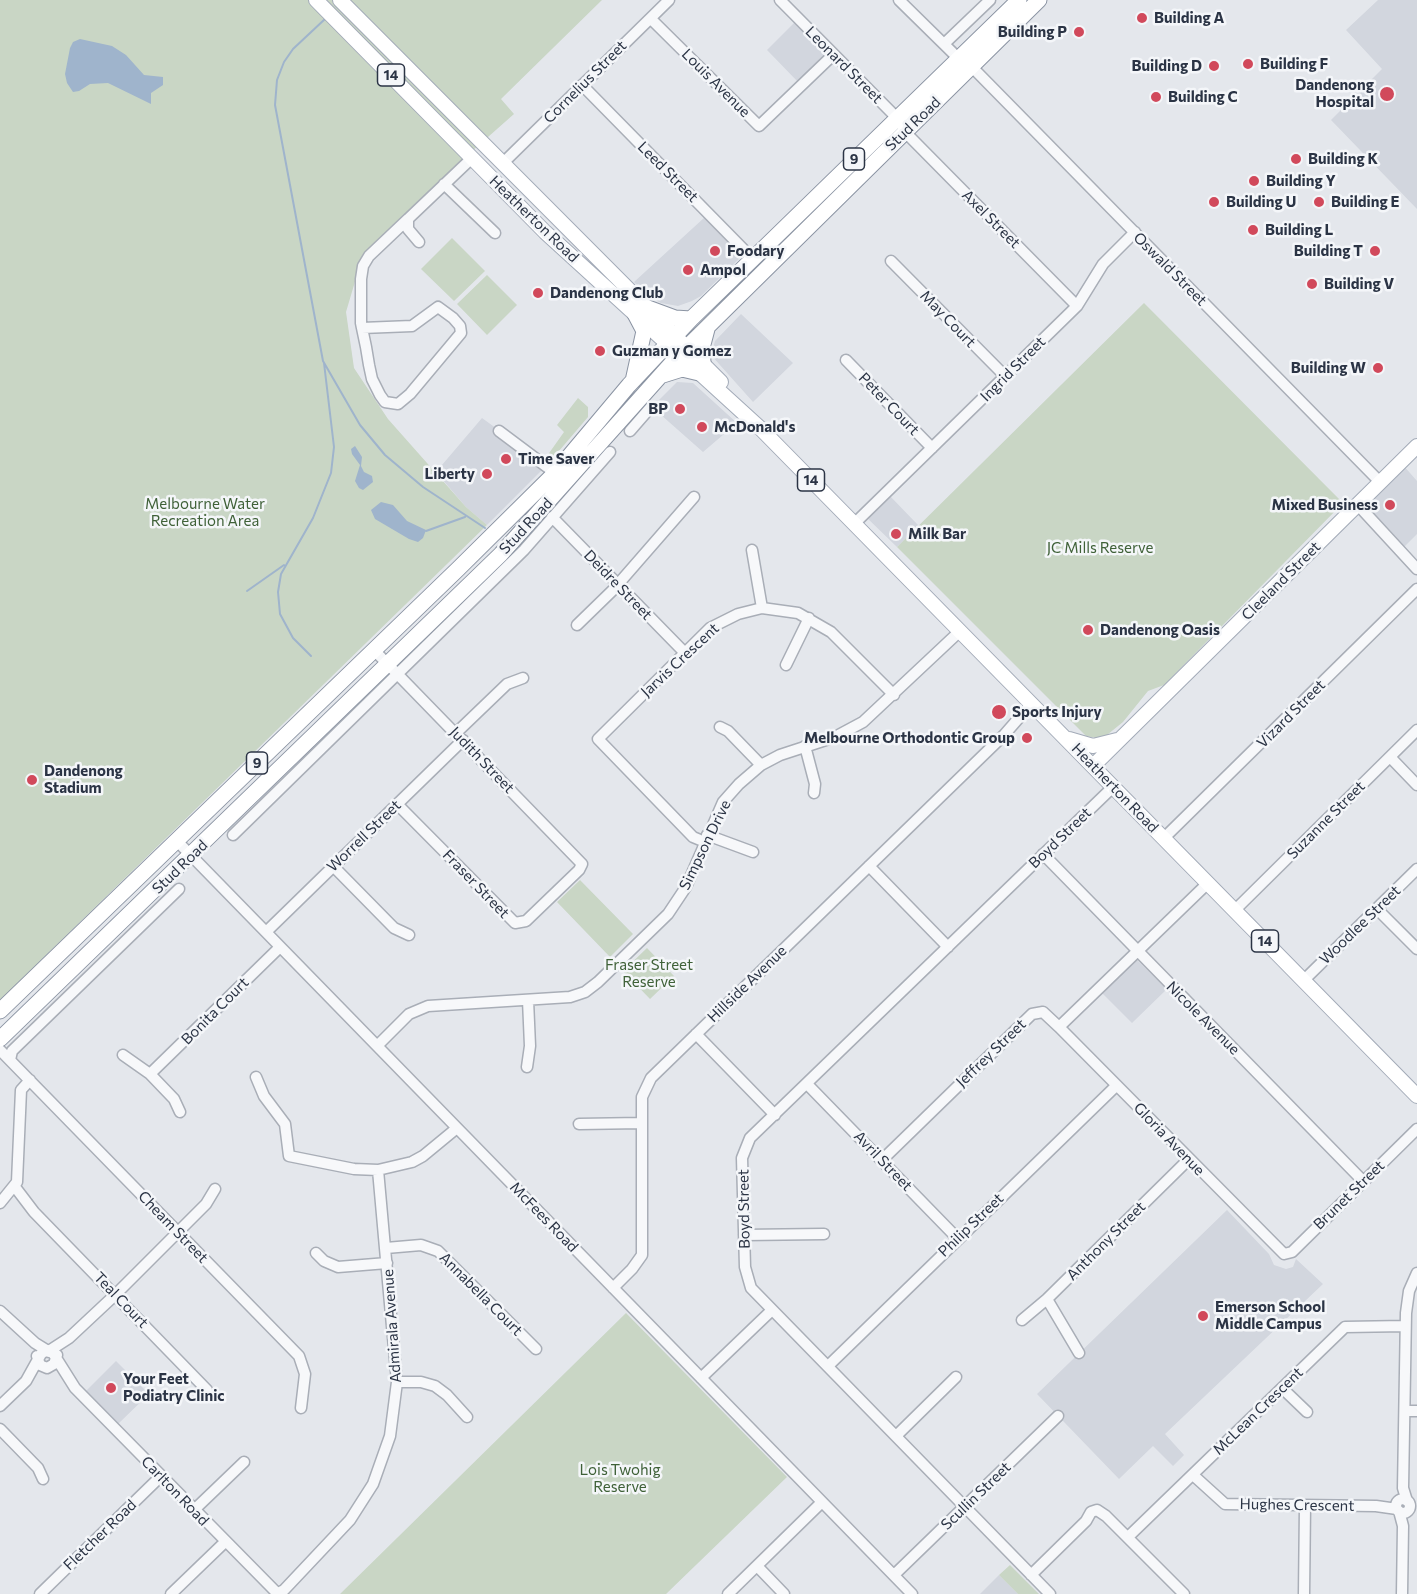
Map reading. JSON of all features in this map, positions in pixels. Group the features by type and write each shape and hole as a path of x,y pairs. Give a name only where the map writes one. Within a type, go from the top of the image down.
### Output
{"highway":[{"name":"Stud Road","path":"1,1041 191,856 393,668 635,415 661,376 692,319 896,117 1019,0"},
{"name":"Stud Road","path":"0,1011 555,473 633,381 678,345 708,326 1039,0"},
{"name":"Oswald Street","path":"958,58 972,67"},
{"path":"633,381 644,336 642,311 692,319"},
{"path":"661,376 682,369 701,368 702,348 708,326"}],"main road":[{"name":"Heatherton Road","path":"316,0 545,232 642,311"},
{"name":"Heatherton Road","path":"340,0 502,164 642,311 1094,765 1417,1096"},
{"path":"472,158 484,146"},
{"path":"490,176 502,164"},
{"name":"Cleeland Street","path":"1094,765 1417,446"},
{"path":"1067,739 1093,746 1120,739"}],"street":[{"name":"Cornelius Street","path":"502,164 669,0"},
{"name":"Leonard Street","path":"780,0 896,117 905,131"},
{"path":"899,0 958,58"},
{"path":"944,45 990,0"},
{"name":"Louis Avenue","path":"651,19 759,126 833,55"},
{"name":"Oswald Street","path":"972,67 1380,482"},
{"name":"Leed Street","path":"582,85 753,260"},
{"name":"Axel Street","path":"905,131 1077,306"},
{"path":"362,328 412,326 438,307 453,318 460,327 461,333 410,394 398,404 391,404 380,395 372,380 362,328 359,297 363,266 369,256 472,158"},
{"path":"444,184 495,232"},
{"path":"408,219 408,229 419,242"},
{"name":"Ingrid Street","path":"858,526 881,498 1077,306 1102,264 1135,232"},
{"name":"May Court","path":"891,261 1005,376"},
{"name":"Peter Court","path":"846,360 932,448"},
{"path":"630,431 635,415 650,408"},
{"path":"499,431 555,473"},
{"name":"Stud Road","path":"233,835 393,668 524,550 610,452"},
{"path":"577,626 617,585 694,497"},
{"path":"1355,507 1417,569"},
{"name":"Deidre Street","path":"552,518 685,653"},
{"path":"752,550 762,608"},
{"name":"Vizard Street","path":"1164,838 1417,589"},
{"name":"Jarvis Crescent","path":"706,838 693,837 598,739 719,622 762,608 788,610 809,618 831,632 894,695"},
{"path":"786,665 809,618"},
{"name":"Simpson Drive","path":"377,1046 409,1014 428,1006 570,997 585,992 668,914 686,887 723,802 739,784 761,765 805,746 847,732 875,713 960,631"},
{"name":"Judith Street","path":"374,650 587,863"},
{"name":"Worrell Street","path":"266,932 397,804 507,684 523,678"},
{"name":"Hillside Avenue","path":"613,1288 642,1255 642,1097 651,1078 1034,706"},
{"path":"720,728 728,731 761,765"},
{"name":"Suzanne Street","path":"1235,910 1417,730"},
{"path":"805,746 815,784 814,793"},
{"path":"1390,757 1417,785"},
{"name":"Boyd Street","path":"1050,1594 752,1288 746,1277 744,1148 750,1138 1114,786"},
{"name":"Fraser Street","path":"397,804 515,923 526,921 587,863"},
{"path":"706,838 753,852"},
{"name":"McFees Road","path":"177,841 912,1594"},
{"name":"Nicole Avenue","path":"1043,854 1363,1181"},
{"path":"333,866 394,928 408,935"},
{"path":"869,866 948,947"},
{"name":"Woodlee Street","path":"1303,981 1417,869"},
{"path":"1059,1027 1208,883"},
{"name":"Stud Road","path":"10,1060 12,1051 179,889"},
{"path":"1377,909 1417,950"},
{"name":"Bonita Court","path":"150,1074 280,947"},
{"path":"526,1067 530,1046 528,1000"},
{"name":"Jeffrey Street","path":"882,1160 1032,1014 1043,1012 1059,1027"},
{"name":"Gloria Avenue","path":"1059,1027 1279,1251"},
{"path":"696,1034 775,1115"},
{"path":"1,1041 10,1060"},
{"path":"123,1055 150,1074 174,1099 180,1112"},
{"name":"Cheam Street","path":"10,1060 299,1356 304,1374 301,1408"},
{"path":"256,1077 264,1096 285,1124 289,1156 354,1169 378,1170 412,1162 457,1128"},
{"path":"0,1203 12,1190 22,1096 32,1082"},
{"name":"Avril Street","path":"807,1084 958,1239"},
{"name":"Philip Street","path":"828,1366 1116,1086"},
{"path":"579,1124 641,1123"},
{"name":"Brunet Street","path":"1279,1251 1286,1254 1292,1252 1417,1129"},
{"name":"Anthony Street","path":"1022,1320 1047,1299 1188,1160"},
{"name":"Admirala Avenue","path":"281,1593 342,1530 373,1484 390,1436 398,1382 378,1170"},
{"path":"0,1406 43,1364 52,1366 52,1355 206,1204 215,1189"},
{"name":"Teal Court","path":"12,1190 207,1390"},
{"path":"744,1234 824,1234"},
{"name":"Annabella Court","path":"386,1248 421,1245 438,1251 536,1349"},
{"path":"316,1253 324,1261 338,1267 387,1263"},
{"path":"1406,1313 1403,1306 1403,1290 1410,1273 1417,1265"},
{"path":"1402,1594 1403,1526 1406,1506 1403,1488 1405,1326 1409,1291 1417,1274"},
{"path":"1047,1299 1079,1353"},
{"path":"701,1378 772,1310"},
{"name":"Carlton Road","path":"0,1311 20,1331 52,1355 75,1388"},
{"name":"McLean Crescent","path":"1128,1538 1345,1327 1405,1326"},
{"name":"Carlton Road","path":"20,1331 43,1364 75,1388 225,1542 281,1593"},
{"path":"896,1436 956,1377"},
{"path":"398,1382 421,1382 435,1386 447,1395 467,1417"},
{"path":"1282,1388 1307,1412"},
{"path":"1405,1411 1417,1411"},
{"name":"Scullin Street","path":"894,1575 1058,1416"},
{"path":"0,1429 38,1468 43,1479"},
{"path":"194,1510 244,1461"},
{"name":"Hughes Crescent","path":"1193,1475 1225,1504 1406,1506"},
{"name":"Fletcher Road","path":"40,1594 161,1476"},
{"path":"728,1594 822,1502"},
{"path":"1304,1594 1305,1506"},
{"path":"1031,1575 1095,1510 1103,1513 1184,1594"},
{"path":"171,1594 225,1542"},
{"path":"757,1566 784,1594"}],"shaded area":[{"name":"Dandenong Hospital","path":"1378,0 1417,0 1417,209 1331,120 1382,69 1346,30"},
{"path":"796,21 826,55 799,83 767,50"},
{"name":"Ampol","path":"705,217 741,257 701,296 692,301 678,306 661,303 648,296 634,282"},
{"path":"741,314 793,363 753,402 711,355 715,341"},
{"path":"677,382 693,383 737,423 703,452 652,407"},
{"path":"482,418 547,465 487,525 466,507 436,472"},
{"path":"1403,465 1417,481 1417,534 1403,548 1363,508"},
{"path":"888,494 919,526 897,547 865,516"},
{"path":"1137,960 1167,989 1132,1023 1101,992"},
{"name":"Emerson School Middle Campus","path":"1227,1210 1269,1254 1274,1265 1286,1269 1293,1267 1296,1259 1323,1284 1165,1434 1184,1455 1173,1466 1153,1446 1119,1479 1037,1394"},
{"path":"116,1361 149,1394 118,1424 86,1391"},
{"path":"999,1575 1018,1594 980,1594"}],"green space":[{"name":"Melbourne Water Recreation Area","path":"0,0 602,0 501,99 514,114 453,168 362,258 346,312 354,368 388,419 466,507 487,525 0,1000"},
{"path":"452,238 485,271 454,301 421,269"},
{"path":"487,275 517,305 487,335 457,304"},
{"name":"JC Mills Reserve","path":"1144,303 1343,503 1164,685 1148,691 1123,722 1102,739 1086,736 897,547"},
{"path":"578,398 588,407 588,417 553,458 547,456 564,432 557,425"},
{"name":"Fraser Street Reserve","path":"580,880 633,934 610,957 557,902"},
{"name":"Fraser Street Reserve","path":"647,948 674,976 650,999 623,971"},
{"name":"Lois Twohig Reserve","path":"626,1313 787,1477 666,1594 340,1594"},
{"path":"1010,1565 1039,1594 1018,1594 999,1575"}],"water":[{"path":"80,39 112,46 126,55 144,75 163,77 163,85 151,93 151,104 108,83 90,84 73,92 67,83 65,74 70,48 73,42"},
{"path":"355,446 362,457 361,466 364,472 372,476 373,482 363,490 355,481 360,465 352,454 351,449"},
{"path":"381,502 393,505 407,521 426,530 423,538 418,542 409,539 375,519 371,510"}],"waterway":[{"path":"325,19 293,49 284,62 277,80 275,105 323,361 360,425 385,455 423,487 485,528"},
{"path":"311,656 293,638 280,614 278,592 281,574 313,518 331,473 334,447 324,363"},
{"path":"426,531 465,517"},
{"path":"247,591 284,565"}],"place":[{"name":"Building A","path":"1142,18"},
{"name":"Building P","path":"1079,32"},
{"name":"Building F","path":"1248,64"},
{"name":"Building D","path":"1214,66"},
{"name":"Dandenong Hospital","path":"1387,94"},
{"name":"Building C","path":"1156,97"},
{"name":"Building K","path":"1296,159"},
{"name":"Building Y","path":"1254,181"},
{"name":"Building U","path":"1214,202"},
{"name":"Building E","path":"1319,202"},
{"name":"Building L","path":"1253,230"},
{"name":"Foodary","path":"715,251"},
{"name":"Building T","path":"1375,251"},
{"name":"Ampol","path":"688,270"},
{"name":"Building V","path":"1312,284"},
{"name":"Dandenong Club","path":"538,293"},
{"name":"Guzman y Gomez","path":"600,351"},
{"name":"Building W","path":"1378,368"},
{"name":"BP","path":"680,409"},
{"name":"McDonald's","path":"702,427"},
{"name":"Time Saver","path":"506,459"},
{"name":"Liberty","path":"487,474"},
{"name":"Mixed Business","path":"1390,505"},
{"name":"Milk Bar","path":"896,534"},
{"name":"Dandenong Oasis","path":"1088,630"},
{"name":"Sports Injury","path":"999,712"},
{"name":"Melbourne Orthodontic Group","path":"1027,738"},
{"name":"Dandenong Stadium","path":"32,780"},
{"name":"Emerson School Middle Campus","path":"1203,1316"},
{"name":"Your Feet Podiatry Clinic","path":"111,1388"}]}
